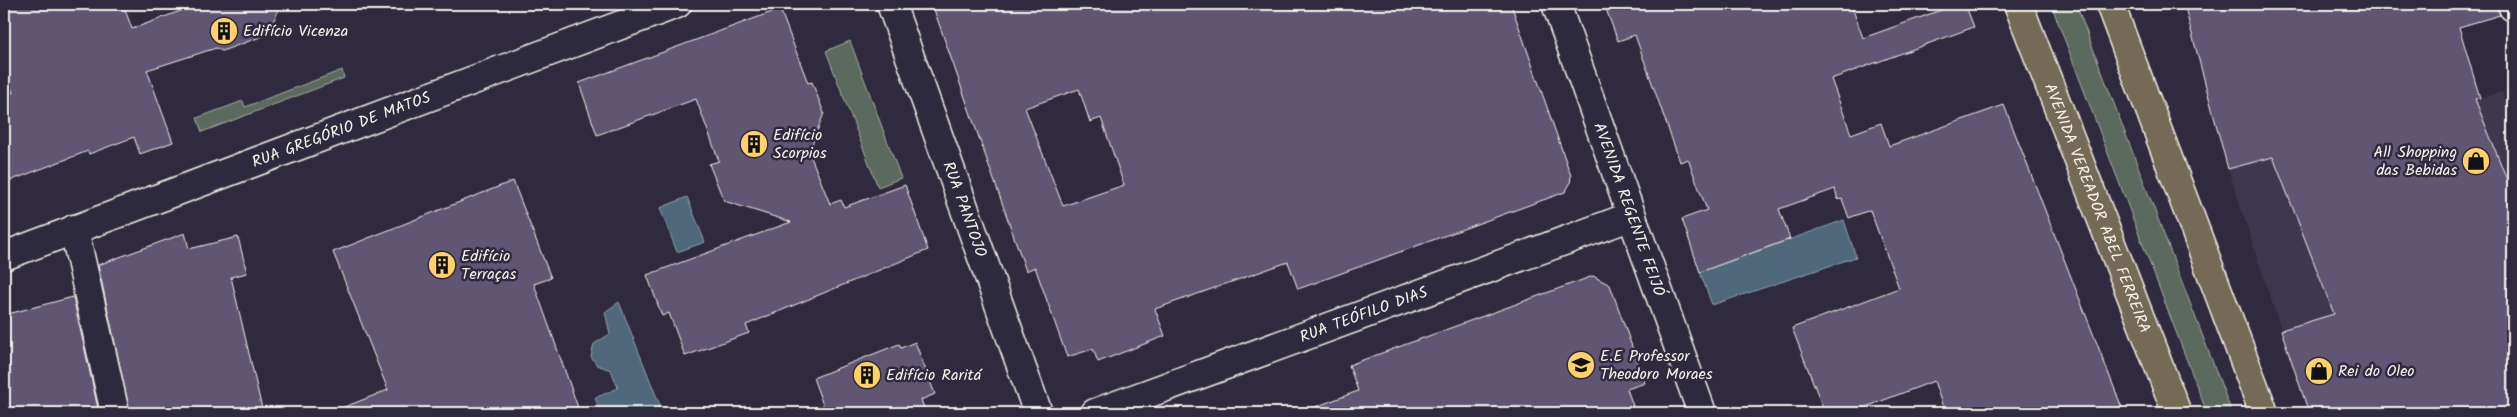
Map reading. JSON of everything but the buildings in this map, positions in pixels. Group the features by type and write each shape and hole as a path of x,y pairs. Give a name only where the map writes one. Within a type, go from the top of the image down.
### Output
{"main road":[{"name":"AVENIDA VEREADOR ABEL FERREIRA","path":"2018,4 2177,413"},
{"path":"2110,4 2264,413"}],"street":[{"name":"RUA GREGÓRIO DE MATOS","path":"4,256 677,4"},
{"name":"RUA PANTOJO","path":"891,4 1038,413"},
{"name":"AVENIDA REGENTE FEIJÓ","path":"1556,4 1702,413"},
{"name":"RUA TEÓFILO DIAS","path":"1095,413 1632,216"},
{"path":"74,229 116,413"}],"shaded area":[{"path":"2502,92 2513,119 2513,260 2281,330 2228,169"}],"green space":[{"path":"2051,4 2076,4 2232,413 2207,413"},
{"path":"850,41 901,178 878,187 826,51"},
{"path":"342,70 344,78 202,132 197,118 243,101 245,107"}],"water":[{"path":"687,197 705,242 677,252 660,208"},
{"path":"1844,220 1856,257 1712,305 1700,272"},
{"path":"619,302 663,413 601,413 595,398 618,388 611,370 597,365 591,357 594,344 610,334 605,312"}],"place":[{"name":"Edifício Vicenza","path":"224,31"},
{"name":"Edifício Scorpios","path":"754,144"},
{"name":"All Shopping das Bebidas","path":"2476,161"},
{"name":"Edifício Terraças","path":"442,265"},
{"name":"E.E Professor Theodoro Moraes","path":"1581,365"},
{"name":"Rei do Oleo","path":"2319,371"},
{"name":"Edifício Raritá","path":"867,375"}]}
